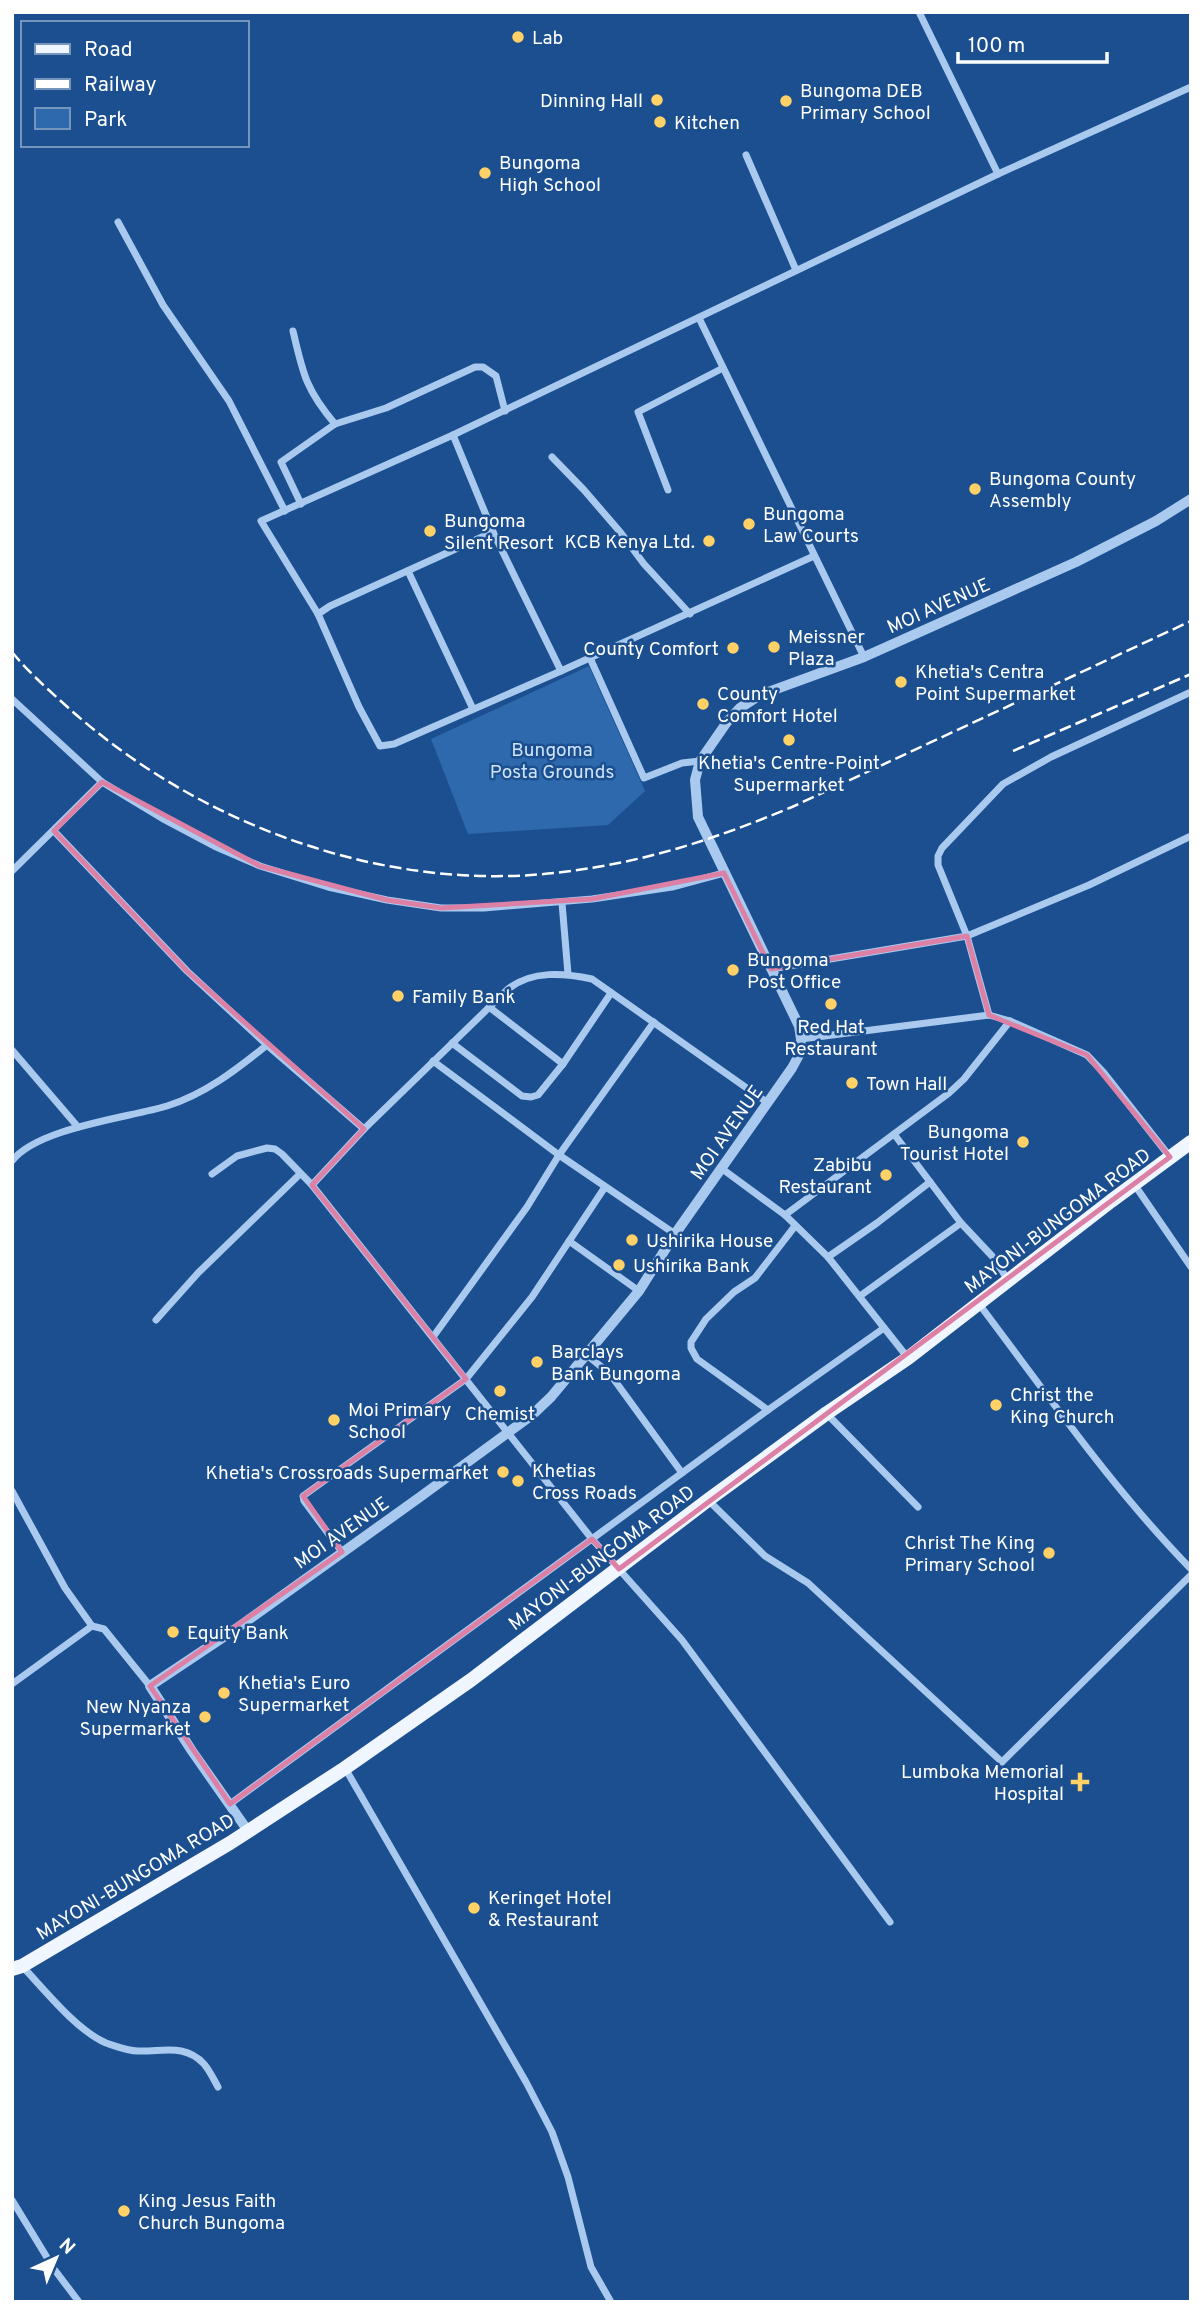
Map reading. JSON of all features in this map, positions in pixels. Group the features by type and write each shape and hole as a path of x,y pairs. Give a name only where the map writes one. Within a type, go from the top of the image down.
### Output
{"main road":[{"name":"MAYONI-BUNGOMA ROAD","path":"15,1968 248,1831 345,1768 471,1680 708,1500 908,1358 1191,1142"}],"street":[{"path":"919,12 998,174"},
{"path":"814,556 561,671 394,744 380,746 359,707 317,614 261,521 505,411 998,174 1191,87"},
{"path":"747,155 796,271"},
{"path":"118,222 163,305 229,401 285,511"},
{"path":"699,318 864,657"},
{"path":"293,331 307,385 317,404 335,424"},
{"path":"301,505 281,462 335,424 386,408 475,367 483,367 496,376 505,411"},
{"path":"668,490 638,412 723,368"},
{"path":"453,435 493,532 561,671"},
{"path":"552,457 584,489 644,564 690,614"},
{"name":"MOI AVENUE","path":"150,1686 237,1628 509,1432 551,1397 639,1291 675,1234 792,1068 799,1055 799,1026 698,817 695,780 700,761 727,722 740,708 760,695 864,657 1076,562 1156,521 1190,500"},
{"path":"317,614 493,532"},
{"path":"408,571 473,709"},
{"path":"590,658 644,778 682,762 700,761"},
{"path":"989,1015 967,936 938,865 942,848 1003,784 1051,757 1191,692"},
{"path":"12,699 102,782 214,846 260,866 328,887 441,908 485,908 562,903 672,887 724,873"},
{"path":"12,871 102,782"},
{"path":"54,831 187,971 364,1129"},
{"path":"771,970 967,936 1089,885 1191,836"},
{"path":"562,903 568,974"},
{"path":"312,1185 433,1061 508,989 527,977 568,974 592,979 768,1103"},
{"path":"452,1043 522,1096 538,1095 563,1064 611,993"},
{"path":"489,1007 563,1064"},
{"path":"801,1039 989,1015 1010,1021 1087,1055 1170,1157"},
{"path":"785,1214 957,1086 1010,1021"},
{"path":"433,1337 527,1207 559,1155 654,1022"},
{"path":"12,1161 30,1146 78,1127 169,1105 230,1074 267,1045"},
{"path":"12,1050 78,1127"},
{"path":"433,1061 559,1155 675,1234"},
{"path":"894,1134 961,1223 992,1256 1008,1280"},
{"path":"212,1174 237,1156 267,1148 282,1154 312,1185 592,1539 682,1640 890,1922"},
{"path":"721,1168 785,1214 828,1257 908,1358"},
{"path":"156,1320 198,1273 300,1174"},
{"path":"828,1257 930,1182"},
{"path":"1134,1184 1191,1267"},
{"path":"342,1552 303,1496 466,1379 519,1314 605,1187"},
{"path":"860,1296 961,1223"},
{"path":"768,1410 697,1359 693,1354 691,1342 706,1319 722,1302 755,1278 795,1226"},
{"path":"569,1241 639,1291"},
{"path":"979,1304 1086,1446 1159,1536 1191,1569"},
{"path":"230,1804 884,1328"},
{"path":"587,1355 610,1374 682,1473"},
{"path":"827,1413 918,1507"},
{"path":"12,1491 65,1588 92,1626 104,1629 150,1686 248,1831"},
{"path":"708,1500 765,1556 808,1583 1002,1762 1191,1575"},
{"path":"12,1684 92,1626"},
{"path":"345,1768 526,2082 552,2132 568,2177 591,2267 611,2302"},
{"path":"15,1968 81,2026 104,2042 136,2052 174,2049 186,2052 207,2067 218,2087"},
{"path":"12,2200 54,2269 79,2302"}],"highlighted area":[{"path":"102,782 260,866 387,900 441,908 592,899 724,873 771,969 967,936 989,1015 1087,1055 1170,1157 619,1569 592,1539 230,1804 150,1686 342,1552 303,1496 466,1379 312,1185 364,1129 187,971 54,831"}],"green space":[{"name":"Bungoma Posta Grounds","path":"589,666 645,791 608,825 468,834 431,739"}],"railway":[{"path":"12,652 73,712 124,753 180,789 239,819 302,843 366,861 431,872 497,876 594,868 680,848 735,829 792,807 1191,621"},
{"path":"1013,751 1191,674"}],"place":[{"name":"Lab","path":"518,37"},
{"name":"Dinning Hall","path":"657,100"},
{"name":"Bungoma DEB Primary School","path":"786,101"},
{"name":"Kitchen","path":"660,122"},
{"name":"Bungoma High School","path":"485,173"},
{"name":"Bungoma County Assembly","path":"975,489"},
{"name":"Bungoma Law Courts","path":"749,524"},
{"name":"Bungoma Silent Resort","path":"430,531"},
{"name":"KCB Kenya Ltd.","path":"709,541"},
{"name":"Meissner Plaza","path":"774,647"},
{"name":"County Comfort","path":"733,648"},
{"name":"Khetia's Centra Point Supermarket","path":"901,682"},
{"name":"County Comfort Hotel","path":"703,704"},
{"name":"Khetia's Centre-Point Supermarket","path":"789,740"},
{"name":"Bungoma Post Office","path":"733,970"},
{"name":"Family Bank","path":"398,996"},
{"name":"Red Hat Restaurant","path":"831,1004"},
{"name":"Town Hall","path":"852,1083"},
{"name":"Bungoma Tourist Hotel","path":"1023,1142"},
{"name":"Zabibu Restaurant","path":"886,1175"},
{"name":"Ushirika House","path":"632,1240"},
{"name":"Ushirika Bank","path":"619,1265"},
{"name":"Barclays Bank Bungoma","path":"537,1362"},
{"name":"Chemist","path":"500,1391"},
{"name":"Christ the King Church","path":"996,1405"},
{"name":"Moi Primary School","path":"334,1420"},
{"name":"Khetia's Crossroads Supermarket","path":"503,1472"},
{"name":"Khetias Cross Roads","path":"518,1481"},
{"name":"Christ The King Primary School","path":"1049,1553"},
{"name":"Equity Bank","path":"173,1632"},
{"name":"Khetia's Euro Supermarket","path":"224,1693"},
{"name":"New Nyanza Supermarket","path":"205,1717"},
{"name":"Lumboka Memorial Hospital","path":"1080,1782"},
{"name":"Keringet Hotel & Restaurant","path":"474,1908"},
{"name":"King Jesus Faith Church Bungoma","path":"124,2211"}]}
